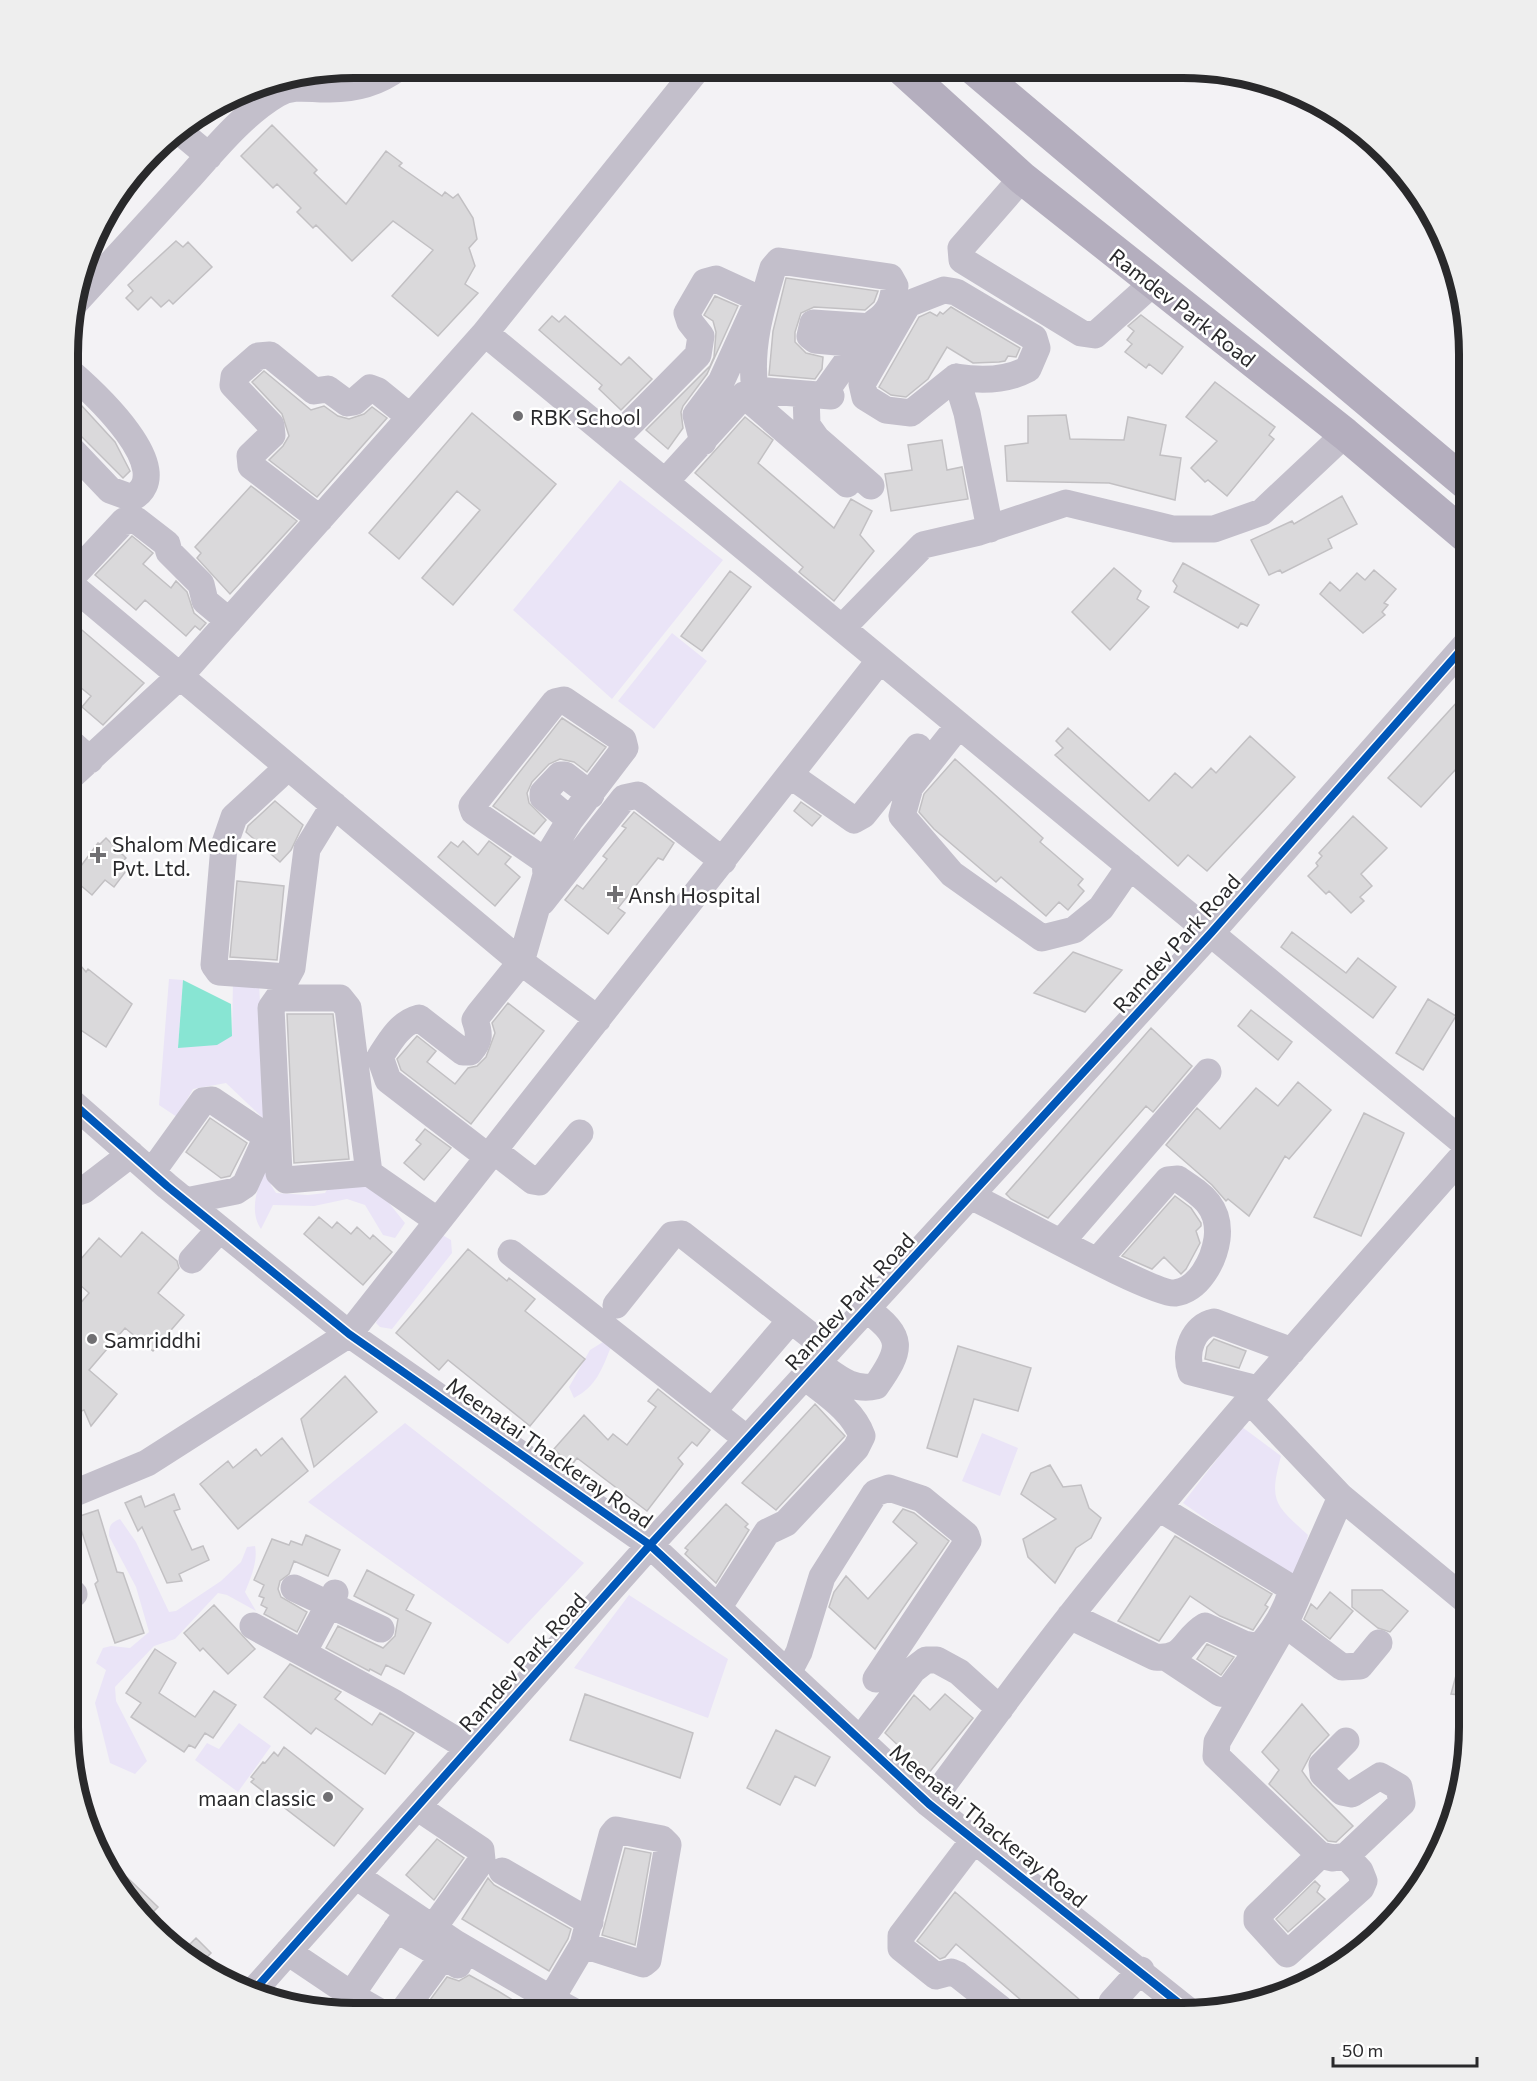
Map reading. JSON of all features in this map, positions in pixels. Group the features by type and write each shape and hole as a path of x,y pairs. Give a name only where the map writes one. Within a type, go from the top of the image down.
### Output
{"main road":[{"name":"Ramdev Park Road","path":"912,78 1022,178 1152,284 1345,434 1459,531"},
{"name":"Ramdev Park Road","path":"985,78 1459,478"}],"street":[{"path":"290,85 329,90 355,87 385,78"},
{"path":"78,770 180,676 485,333 691,78"},
{"path":"85,292 209,156 260,106 284,87"},
{"path":"185,136 209,156"},
{"path":"1022,178 961,248 962,260 1081,333 1095,335 1152,284"},
{"path":"665,482 749,393 753,376 757,321 773,268 779,261 890,277 895,286 891,307 866,335 820,395 807,425 859,485 749,393"},
{"path":"614,440 698,355 700,336 690,322 687,313 705,282 716,279 753,296 756,305 721,382 696,415 703,442"},
{"path":"944,290 956,292 1035,338 1037,348 1028,369 1016,375 980,381 956,377 911,413 886,410 865,397 862,384 908,304 944,290"},
{"path":"485,333 1459,1140"},
{"path":"320,519 251,466 250,456 272,435 271,425 233,385 234,377 258,356 270,355 314,391 328,389 347,403 354,402 370,388 378,391 410,417"},
{"path":"956,377 967,413 990,529"},
{"path":"78,379 104,402 139,451 148,472 148,479 141,493 132,498 110,490 78,456"},
{"path":"749,393 820,395"},
{"path":"842,628 923,545 990,529 1066,503 1173,529 1214,529 1262,512 1345,434"},
{"path":"78,570 124,521 135,520 167,544 169,552 201,584 205,601 229,621"},
{"path":"78,591 521,962 598,1019"},
{"name":"Ramdev Park Road","path":"258,1985 650,1545 1211,933 1459,655"},
{"path":"78,1493 147,1463 349,1334 880,660"},
{"path":"545,861 474,812 472,806 555,702 564,700 623,740 624,747 591,795 570,820 545,861 546,875 521,962 478,1014 475,1020 479,1032 478,1044 470,1052 463,1052 419,1018 412,1020 393,1037 380,1057 388,1080 490,1154 533,1181 539,1182 580,1133"},
{"path":"789,775 854,820 863,814 952,719"},
{"path":"952,719 910,787 902,816 952,874 1042,938 1074,930 1101,908 1130,866"},
{"path":"78,749 90,760"},
{"path":"288,767 234,817 225,846 222,874 214,965 219,972 287,977 292,968 308,849 334,805"},
{"path":"570,820 543,797 543,793 560,775 565,775 591,795"},
{"path":"537,908 624,798 630,795 638,795 723,861"},
{"path":"369,1173 348,1008 340,998 279,998 271,1008 279,1173 286,1180 369,1173 438,1221"},
{"path":"1062,1241 1208,1072"},
{"path":"152,1172 203,1101 212,1100 261,1133 264,1143 245,1185 236,1191 186,1201"},
{"name":"Meenatai Thackeray Road","path":"78,1108 186,1201 349,1334 650,1545 788,1673 854,1724 929,1804 1179,2003"},
{"path":"79,1191 131,1154"},
{"path":"929,1804 1070,1616 1253,1395 1459,1159"},
{"path":"970,1196 1098,1260 1158,1289 1175,1293 1197,1283 1216,1242 1218,1223 1215,1211 1205,1197 1178,1179 1167,1180 1098,1260"},
{"path":"192,1260 220,1229"},
{"path":"616,1305 672,1235 682,1234 791,1320 862,1436 856,1448 786,1523 767,1532 718,1608"},
{"path":"511,1253 747,1439"},
{"path":"817,1363 854,1387 862,1389 876,1386 894,1361 896,1347 891,1329 866,1309"},
{"path":"713,1411 791,1320"},
{"path":"1292,1351 1214,1322 1199,1327 1194,1334 1189,1363 1191,1371 1253,1395 1341,1497 1459,1595"},
{"path":"788,1673 799,1652 822,1577 875,1493 889,1488 922,1499 966,1535 968,1541 876,1679"},
{"path":"1341,1497 1285,1624 1217,1742 1216,1756 1320,1855 1333,1858 1346,1856 1402,1803 1399,1787 1380,1776 1352,1794 1342,1792 1323,1774 1322,1765 1346,1741"},
{"path":"1159,1508 1288,1586 1291,1593 1288,1604 1232,1687 1220,1693 1167,1658"},
{"path":"294,1588 332,1599 381,1629"},
{"path":"303,1653 332,1599"},
{"path":"1070,1616 1155,1657 1167,1658 1178,1655 1197,1630 1205,1626 1244,1644 1259,1647"},
{"path":"1285,1624 1342,1667 1360,1666 1379,1643"},
{"path":"253,1626 470,1748"},
{"path":"854,1724 927,1660 937,1660 959,1672 1000,1709"},
{"path":"408,2003 441,1944 482,1860 481,1850 417,1807"},
{"path":"974,1840 901,1936 901,1948 936,1976 951,1972 958,1975 993,2003"},
{"path":"1320,1855 1257,1916 1257,1921 1287,1954 1362,1888 1364,1881 1360,1871 1346,1856"},
{"path":"502,1871 586,1934 546,2003"},
{"path":"356,1876 402,1921 542,2003"},
{"path":"364,2003 357,1999 355,1989 402,1921"},
{"path":"288,1952 340,1987"},
{"path":"1112,2003 1145,1974"},
{"path":"1123,2003 1145,1974"}],"shaded area":[{"path":"620,480 723,560 612,699 513,610"},
{"path":"672,633 707,661 654,729 618,701"},
{"path":"169,979 183,980 178,1048 232,1036 233,980 259,983 266,1121 226,1083 193,1089 177,1117 159,1105"},
{"path":"183,980 231,1004 232,1036 217,1045 178,1048"},
{"path":"269,1160 271,1185 276,1193 308,1195 325,1193 333,1181 354,1175 389,1203 405,1223 395,1238 383,1235 365,1205 347,1199 314,1206 273,1205 261,1229 255,1213 256,1194"},
{"path":"439,1233 451,1240 452,1253 392,1329 380,1327 376,1323 382,1309"},
{"path":"603,1342 611,1347 601,1370 593,1383 582,1394 574,1398 569,1387 590,1350"},
{"path":"405,1423 584,1563 508,1644 308,1502"},
{"path":"1242,1427 1281,1456 1275,1483 1277,1501 1288,1516 1308,1535 1297,1583 1183,1503"},
{"path":"982,1433 1018,1448 1000,1496 962,1481"},
{"path":"120,1519 136,1542 169,1612 176,1611 221,1581 241,1562 247,1547 255,1546 256,1552 245,1592 256,1611 227,1595 218,1593 175,1639 154,1646 115,1687 116,1701 147,1761 135,1774 110,1763 95,1703 106,1670 96,1663 103,1648 111,1646 130,1648 149,1632 136,1587 109,1536 111,1525"},
{"path":"629,1595 728,1659 708,1718 574,1668"},
{"path":"239,1723 271,1746 238,1792 195,1760 207,1743 219,1749"}],"building":[{"path":"272,125 317,170 314,173 346,204 386,151 402,163 399,166 442,196 445,192 453,198 458,194 473,218 477,239 469,248 475,266 465,284 478,293 438,336 392,296 433,250 393,221 352,261 316,225 313,228 297,212 301,208 277,184 273,188 241,156"},
{"path":"176,241 183,247 188,242 212,267 173,304 169,300 161,307 151,297 138,310 126,298 133,291 128,285"},
{"path":"786,278 878,291 874,302 865,310 814,307 801,313 795,332 795,342 806,353 823,357 822,369 815,379 769,375 773,331"},
{"path":"715,296 738,306 707,374 683,406 681,412 683,428 668,449 646,430 710,366 714,357 716,332 713,321 704,315"},
{"path":"951,307 1020,348 1016,357 1008,356 1005,361 999,362 973,363 947,347 928,379 906,397 891,395 879,387 919,317 930,312 937,316"},
{"path":"1141,315 1183,347 1162,374 1149,364 1146,368 1125,352 1132,344 1127,340 1134,331 1128,326"},
{"path":"552,316 559,322 565,316 621,365 629,357 652,379 621,410 599,389 602,385 539,330"},
{"path":"264,371 311,410 324,406 338,416 349,419 364,414 372,407 387,418 317,497 269,460 289,436 282,414 252,382"},
{"path":"1215,382 1275,427 1269,435 1274,439 1227,496 1208,480 1205,482 1191,468 1217,441 1186,417"},
{"path":"78,402 115,442 130,471 123,478 78,433"},
{"path":"472,413 556,484 453,605 422,578 480,510 457,491 399,559 369,533"},
{"path":"1066,415 1070,439 1124,440 1128,417 1166,425 1160,455 1181,458 1175,500 1109,483 1007,481 1005,446 1028,443 1028,416"},
{"path":"745,417 773,440 758,463 834,528 851,499 872,511 860,535 874,551 834,601 799,572 803,567 695,473"},
{"path":"942,440 947,470 962,467 968,499 891,511 885,474 912,470 908,445"},
{"path":"251,486 297,521 230,594 197,558 201,553 195,547"},
{"path":"1342,496 1357,524 1328,539 1332,548 1282,573 1280,570 1269,575 1251,540 1292,521 1294,524"},
{"path":"132,536 153,553 143,564 171,588 176,581 187,592 194,613 206,623 200,630 195,626 186,636 145,600 136,610 95,575"},
{"path":"1183,563 1259,605 1247,626 1241,623 1238,628 1174,592 1177,586 1173,581"},
{"path":"1114,568 1141,591 1137,599 1149,607 1110,650 1072,612"},
{"path":"1374,570 1396,589 1384,603 1388,605 1382,612 1385,615 1363,633 1320,594 1330,582 1340,591 1357,573 1365,580"},
{"path":"730,571 751,587 702,651 681,636"},
{"path":"78,627 144,683 103,725 82,707 91,696 78,685"},
{"path":"1459,700 1459,766 1421,807 1388,778"},
{"path":"562,718 606,747 587,772 574,762 560,759 549,764 532,782 527,793 529,803 546,820 534,834 493,806"},
{"path":"1068,728 1149,801 1175,773 1192,788 1211,768 1216,773 1250,736 1295,777 1207,871 1188,855 1178,866 1055,755 1063,748 1056,741"},
{"path":"955,759 1043,838 1040,842 1083,879 1078,885 1084,891 1068,910 1059,902 1046,916 1001,877 996,882 934,829 919,812 924,794"},
{"path":"275,801 303,825 291,850 280,862 246,832 248,826"},
{"path":"801,802 821,816 812,826 794,811"},
{"path":"634,812 674,843 663,860 658,858 618,908 625,913 608,934 565,900 577,885 583,889 607,859 603,856 626,828 622,826"},
{"path":"1353,816 1387,848 1361,874 1372,886 1360,897 1364,901 1351,913 1329,891 1326,894 1308,876 1318,866 1316,863 1322,856 1319,853"},
{"path":"106,838 126,858 123,861 129,867 114,887 105,880 92,895 78,883 78,870 98,843 100,844"},
{"path":"463,841 478,855 489,841 511,857 505,864 520,877 495,906 438,857 451,842 458,847"},
{"path":"237,881 284,886 277,960 230,957"},
{"path":"1292,932 1346,973 1358,958 1396,987 1373,1018 1281,947"},
{"path":"1073,952 1122,970 1085,1012 1034,993"},
{"path":"78,963 86,972 88,969 132,1004 106,1047 78,1028"},
{"path":"1428,999 1456,1016 1423,1070 1396,1053"},
{"path":"508,1003 544,1031 471,1124 401,1070 397,1059 417,1036 436,1051 427,1062 455,1084 468,1068 477,1066 486,1057 495,1033 492,1023"},
{"path":"1251,1010 1292,1042 1278,1060 1238,1026"},
{"path":"287,1014 333,1014 349,1159 294,1163"},
{"path":"1151,1028 1192,1066 1153,1112 1146,1106 1048,1218 1011,1199 1006,1194"},
{"path":"1298,1082 1331,1110 1289,1159 1285,1156 1249,1216 1228,1199 1226,1201 1212,1185 1166,1145 1197,1108 1220,1129 1256,1088 1278,1106"},
{"path":"1364,1113 1404,1133 1361,1236 1314,1217"},
{"path":"210,1118 247,1143 230,1176 221,1178 186,1152"},
{"path":"425,1129 451,1148 424,1180 404,1163 421,1144 416,1140"},
{"path":"1175,1196 1191,1208 1201,1223 1196,1231 1200,1243 1186,1269 1181,1274 1164,1257 1152,1269 1122,1256"},
{"path":"319,1217 332,1228 337,1222 351,1234 357,1227 370,1239 373,1235 392,1252 363,1285 304,1234"},
{"name":"Samriddhi","path":"142,1232 177,1261 179,1268 158,1293 184,1315 153,1351 125,1328 89,1370 117,1394 91,1426 84,1410 78,1412 78,1306 89,1293 78,1283 78,1262 99,1238 121,1257"},
{"path":"468,1249 507,1281 509,1278 535,1299 525,1311 585,1359 530,1426 448,1360 439,1370 396,1333"},
{"path":"1214,1339 1246,1351 1239,1368 1205,1359 1207,1347"},
{"path":"958,1346 1031,1368 1018,1411 974,1399 957,1457 927,1448"},
{"path":"345,1376 377,1412 314,1467 301,1419"},
{"path":"658,1389 710,1430 697,1446 692,1442 678,1458 683,1464 647,1511 577,1458 571,1466 554,1449 584,1415 608,1440 613,1434 627,1445 656,1407 648,1401"},
{"path":"815,1404 845,1436 776,1510 742,1483"},
{"path":"282,1438 308,1471 238,1529 200,1484 228,1461 233,1468 256,1449 261,1456"},
{"path":"1050,1465 1063,1487 1081,1485 1089,1508 1101,1518 1091,1538 1076,1548 1055,1583 1028,1557 1023,1539 1056,1519 1021,1494 1031,1473"},
{"path":"174,1494 180,1509 174,1511 192,1550 203,1546 209,1560 179,1574 182,1581 167,1583 142,1527 138,1531 125,1503 141,1496 145,1507"},
{"path":"726,1504 748,1524 745,1527 749,1530 716,1583 685,1554 688,1550 685,1548"},
{"path":"903,1509 914,1513 949,1541 875,1649 829,1607 834,1592 846,1576 868,1599 917,1543 893,1522"},
{"path":"98,1510 117,1572 123,1573 144,1633 115,1643 95,1584 98,1581 78,1517"},
{"path":"306,1535 340,1550 328,1576 294,1561 289,1574 280,1581 278,1589 281,1597 307,1612 297,1632 264,1614 267,1608 261,1605 264,1598 259,1596 264,1585 254,1580 272,1539 289,1545 291,1541 302,1545"},
{"path":"1175,1536 1272,1594 1265,1605 1268,1607 1253,1630 1220,1616 1190,1596 1159,1641 1118,1621"},
{"path":"367,1570 414,1595 406,1610 431,1623 404,1674 386,1665 381,1675 370,1669 369,1671 326,1648 338,1626 383,1648 395,1636 398,1619 354,1596"},
{"path":"1352,1590 1382,1590 1408,1611 1390,1632 1378,1628 1352,1607"},
{"path":"1330,1592 1353,1611 1330,1639 1304,1619 1311,1604 1317,1609"},
{"path":"214,1605 255,1649 228,1674 203,1648 200,1651 184,1633"},
{"path":"1207,1644 1234,1657 1221,1675 1197,1659"},
{"path":"155,1649 176,1663 159,1693 195,1717 214,1691 236,1705 213,1738 205,1733 195,1748 189,1745 184,1752 131,1717 141,1703 126,1693"},
{"path":"290,1664 341,1692 335,1699 372,1725 380,1713 414,1733 385,1774 316,1728 311,1734 264,1697"},
{"path":"1459,1664 1459,1695 1451,1694"},
{"path":"585,1694 693,1733 680,1778 570,1740"},
{"path":"945,1694 973,1718 928,1774 885,1733 914,1695 930,1710"},
{"path":"1302,1704 1329,1735 1311,1754 1302,1771 1312,1785 1353,1826 1336,1842 1328,1841 1269,1784 1279,1770 1262,1752"},
{"path":"776,1730 830,1757 815,1786 795,1776 780,1805 747,1788"},
{"name":"maan classic","path":"284,1747 363,1809 334,1846 251,1782 254,1779 251,1777 263,1762 265,1763 274,1752 278,1756"},
{"path":"437,1839 464,1858 434,1900 406,1875"},
{"path":"625,1848 651,1853 635,1945 602,1935"},
{"path":"116,1867 158,1907 151,1914 135,1895"},
{"path":"488,1878 494,1885 571,1929 568,1939 549,1971 462,1919"},
{"path":"1315,1881 1320,1886 1317,1892 1325,1899 1288,1932 1276,1919"},
{"path":"955,1892 1083,2003 1024,2003 956,1944 945,1957 940,1959 917,1941"},
{"path":"196,1938 211,1953 205,1959 187,1947"},
{"path":"469,1975 517,2003 428,2003 447,1977 459,1981"}],"cycle path":[{"path":"258,1985 650,1545 1211,933 1459,652"},
{"path":"78,1108 167,1186 349,1334 650,1545 929,1804 1179,2003"}],"place":[{"name":"RBK School","path":"518,416"},
{"name":"Shalom Medicare Pvt. Ltd.","path":"98,855"},
{"name":"Ansh Hospital","path":"615,894"},
{"name":"Samriddhi","path":"92,1339"},
{"name":"maan classic","path":"328,1797"}]}
